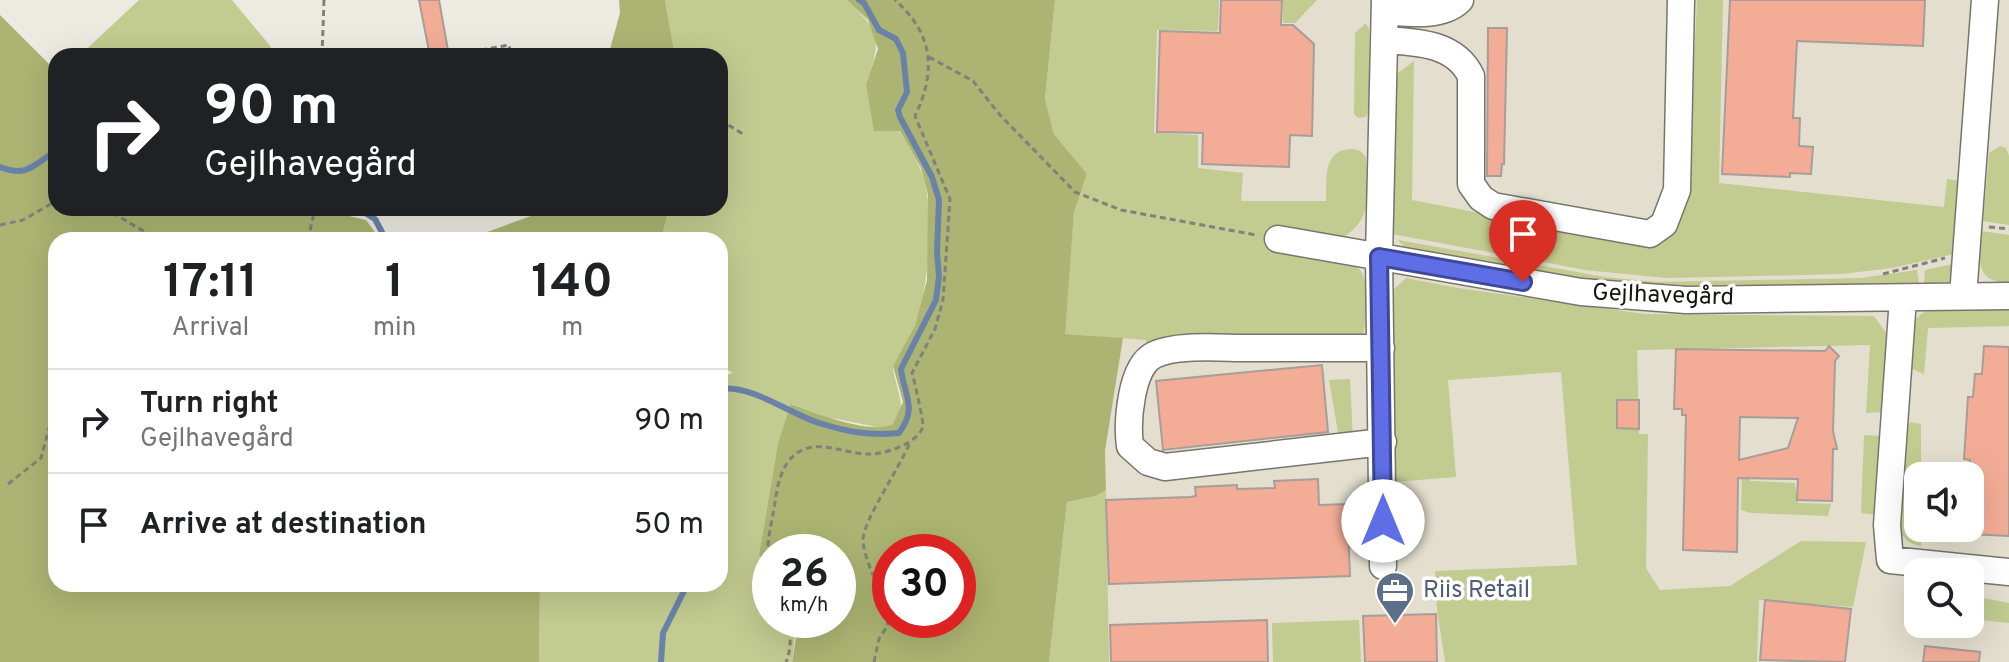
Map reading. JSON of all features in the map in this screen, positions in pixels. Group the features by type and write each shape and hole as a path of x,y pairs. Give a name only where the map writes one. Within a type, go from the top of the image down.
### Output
{"street":[{"path":"1383,566 1379,257 1385,6 1420,14 1455,5 1460,0"},
{"path":"1384,40 1416,42 1453,53 1465,62 1471,76 1471,184 1481,198 1493,206 1650,234 1664,224 1677,190 1681,0"},
{"path":"1963,296 1985,0"},
{"name":"Gejlhavegård","path":"1278,239 1581,292 1686,300 2009,296"},
{"path":"1903,298 1887,525 1890,560 2009,572"},
{"path":"1381,348 1194,347 1154,355 1146,362 1132,394 1128,425 1130,446 1148,462 1165,467 1383,442"}],"path":[{"path":"322,48 324,0"},
{"path":"874,662 879,639 888,625 883,597 869,571 862,538 910,442 923,428 924,417 917,404 912,373 935,329 943,300 950,199 915,116 928,80 929,57 924,34 895,0"},
{"path":"492,48 509,45 510,48"},
{"path":"929,57 973,81 1000,115 1075,192 1121,210 1278,239"},
{"path":"728,125 743,134"},
{"path":"0,225 23,220 48,206"},
{"path":"118,216 145,232"},
{"path":"1872,276 1930,260 1966,255"},
{"path":"8,484 41,458 48,432"},
{"path":"769,534 777,487 784,468 798,452 820,447 870,454 910,442"},
{"path":"786,662 790,638"}],"shaded area":[{"path":"1055,0 2009,0 2009,662 1049,662 1106,490 1105,451 1123,338 1064,334 1087,174 1054,134"}],"green space":[{"path":"139,0 232,0 271,47 270,48 88,48"},
{"path":"619,0 665,0 674,48 610,48 620,13"},
{"path":"665,0 847,0 872,30 876,47 866,84 908,145 925,182 928,201 929,244 921,307 909,340 893,366 901,411 892,425 881,428 827,417 792,404 778,443 763,534 752,534 752,638 795,638 792,662 539,662 540,592 728,592 728,375 733,373 728,370 728,232 663,232 667,216 728,216 728,48 674,48"},
{"path":"847,0 1055,0 1045,99 1054,134 1087,174 1074,213 1065,334 1123,338 1105,451 1106,490 1096,496 1067,502 1049,662 792,662 796,638 856,638 856,534 763,534 778,443 791,404 858,425 884,427 893,424 903,402 893,366 915,326 927,280 928,195 921,168 900,131 874,131 866,84 878,49 868,20"},
{"path":"1055,0 1219,0 1218,31 1157,30 1154,133 1198,135 1198,168 1243,173 1241,201 1326,201 1328,168 1335,155 1350,149 1366,157 1367,201 1355,228 1345,236 1281,226 1277,248 1331,257 1358,268 1366,290 1363,336 1147,345 1146,340 1064,334 1074,213 1087,174 1054,134 1045,99"},
{"path":"1283,0 1317,0 1295,23 1283,23"},
{"path":"1697,0 1723,0 1719,183 1944,207 1947,179 1963,181 1954,254 1892,268 1842,274 1666,278 1585,270 1392,234 1394,76 1414,61 1412,200 1644,245 1671,232 1683,214 1688,192"},
{"path":"0,15 48,63 48,216 349,216 366,220 375,232 48,232 48,592 540,592 539,662 0,662"},
{"path":"1366,23 1369,29 1369,111 1366,117 1358,118 1354,114 1355,33"},
{"path":"2000,146 2006,148 2009,156 2009,225 1983,221 1989,153"},
{"path":"531,216 667,216 663,232 487,232"},
{"path":"1981,231 2009,235 2009,283 1990,279 1984,273 1979,250"},
{"path":"1398,240 1605,277 1657,282 1861,278 1917,270 1919,284 1654,286 1595,281 1412,250"},
{"path":"1953,264 1949,282 1924,284 1925,270"},
{"path":"1406,278 1645,314 1874,316 1886,333 1882,412 1866,413 1870,345 1637,350 1639,434 1648,434 1646,568 1660,590 1730,586 1801,541 1866,542 1853,607 1759,600 1757,662 1445,662 1435,571 1577,565 1561,372 1448,380 1456,477 1394,482 1390,293"},
{"path":"1935,308 2009,308 2009,326 1928,328 1924,374 1910,368 1911,331 1918,317"},
{"path":"1350,379 1353,439 1339,438 1329,380"},
{"path":"1911,422 1921,424 1921,462 1904,462 1906,428"},
{"path":"1864,435 1881,436 1876,515 1861,513"},
{"path":"1904,462 1904,537 1900,531"},
{"path":"1742,473 1750,473 1750,481 1795,483 1798,503 1831,504 1828,516 1741,510"},
{"path":"1106,490 1109,662 1049,662 1067,502 1096,496"},
{"path":"1984,598 2009,603 2009,623 1984,620"},
{"path":"1359,620 1361,662 1273,662 1272,623"}],"building":[{"path":"419,0 439,0 448,48 428,48"},
{"path":"1221,0 1282,0 1281,25 1293,25 1314,44 1312,136 1290,135 1289,167 1202,164 1203,133 1157,132 1160,31 1220,33"},
{"path":"1730,0 1925,0 1923,46 1797,41 1793,118 1800,118 1799,146 1813,147 1811,174 1790,173 1790,177 1722,174"},
{"path":"1488,28 1507,28 1504,164 1501,176 1487,176"},
{"path":"1829,346 1839,356 1835,361 1833,431 1837,449 1833,449 1832,501 1797,500 1798,479 1738,478 1737,552 1683,550 1686,415 1682,415 1682,409 1674,409 1676,349 1825,351","holes":["1740,417 1798,418 1788,448 1739,460"]},
{"path":"1984,346 2009,347 2009,536 1984,535 1984,462 1964,459 1968,397 1973,397 1975,374 1982,374"},
{"path":"1322,365 1328,432 1163,450 1156,381"},
{"path":"1617,400 1639,400 1639,429 1617,428"},
{"path":"1318,479 1319,505 1347,504 1350,576 1109,584 1106,500 1190,497 1196,496 1195,487 1237,485 1237,489 1275,488 1274,481"},
{"path":"1765,600 1851,609 1845,662 1760,660"},
{"path":"1436,614 1437,662 1365,662 1363,616"},
{"path":"1267,620 1268,662 1111,662 1110,625"},
{"path":"1925,646 1980,652 1979,662 1923,662"}],"waterway":[{"path":"728,389 745,391 819,423 859,432 899,433 908,416 901,369 936,300 939,200 932,177 898,110 907,92 903,53 896,39 879,30 864,3 859,0"},
{"path":"0,167 24,170 48,157"},
{"path":"370,216 382,232"},
{"path":"661,662 663,633 684,592"}],"place":[{"name":"Riis Retail","path":"1395,625"}],"route":[{"path":"1383,521 1379,257 1523,282"}]}
